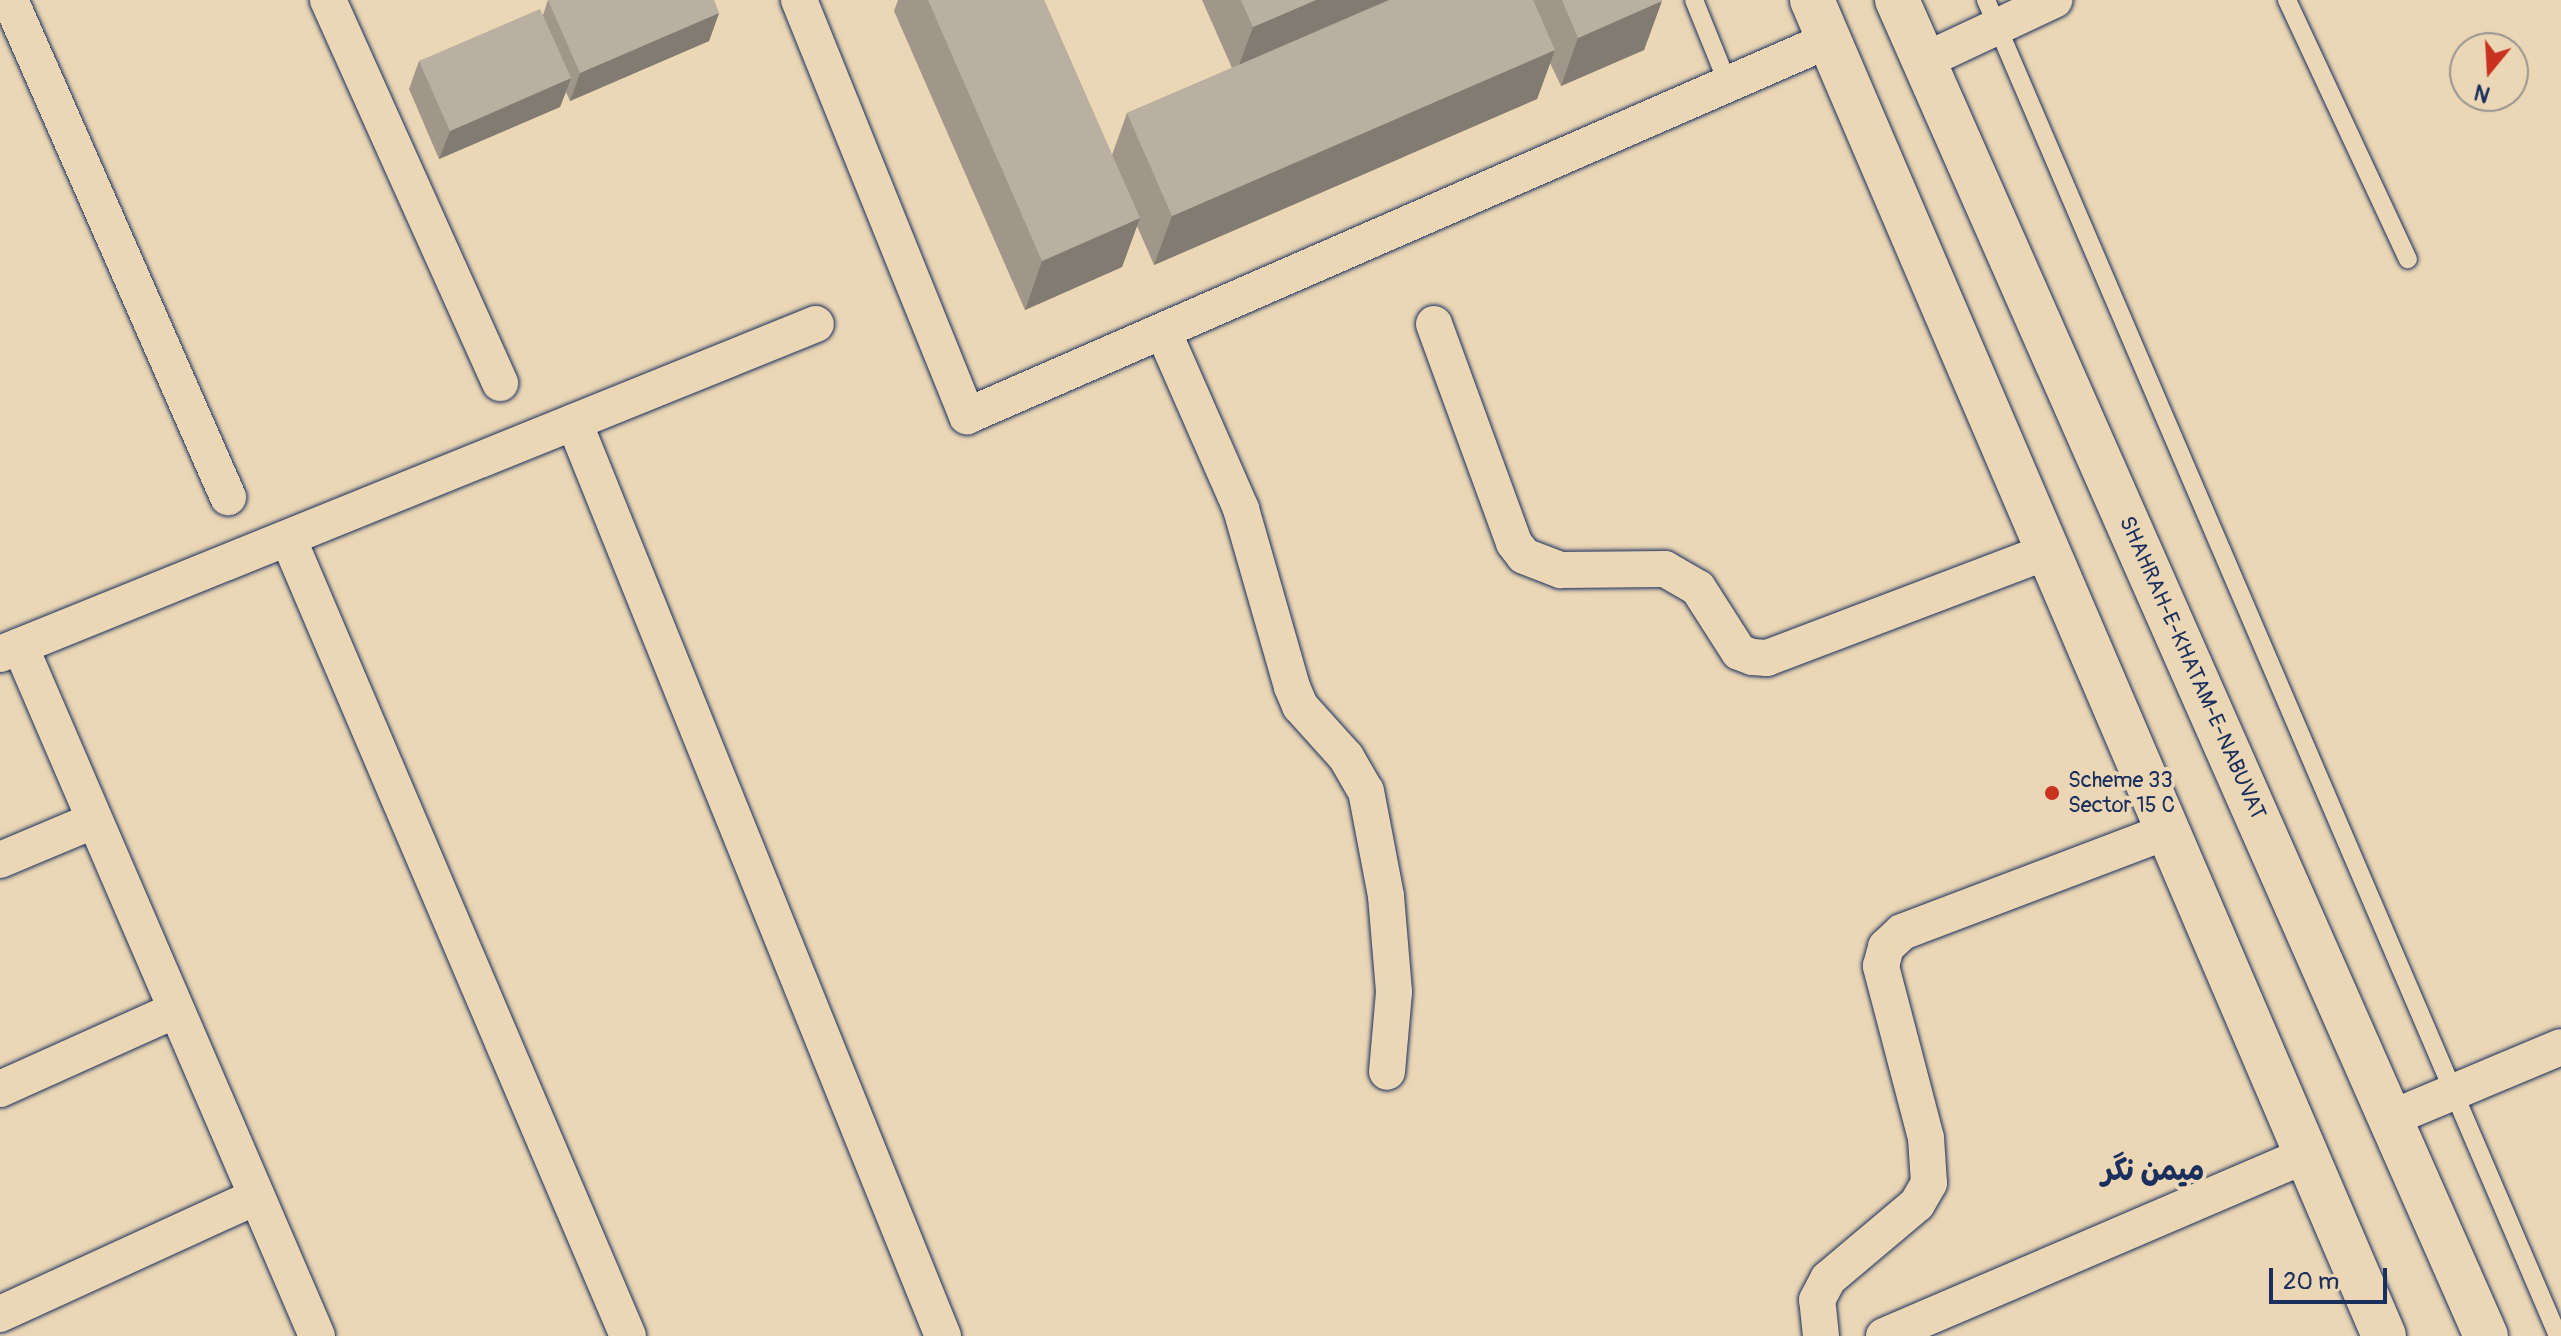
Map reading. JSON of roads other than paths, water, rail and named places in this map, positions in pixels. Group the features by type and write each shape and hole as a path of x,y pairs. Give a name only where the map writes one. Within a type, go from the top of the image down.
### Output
{"main road":[{"path":"1812,0 2384,1336"},
{"name":"SHAHRAH-E-KHATAM-E-NABUVAT","path":"1897,0 2486,1336"}],"street":[{"path":"10,0 228,497"},
{"path":"328,0 500,383"},
{"path":"799,0 967,416 1829,40"},
{"path":"1924,61 1992,13 2054,0"},
{"path":"317,1336 93,821 10,650 816,324"},
{"path":"1434,324 1514,543 1524,556 1561,570 1665,569 1698,588 1739,652 1752,657 1767,658 2049,551"},
{"path":"1163,331 1241,509 1296,697 1346,757 1366,791 1386,896 1393,978 1387,1072"},
{"path":"574,422 943,1336"},
{"path":"288,538 628,1336"},
{"path":"0,860 93,821"},
{"path":"1821,1336 1817,1300 1828,1279 1917,1204 1929,1183 1926,1138 1881,966 1886,947 1902,932 2168,831"},
{"path":"0,1089 176,1010"},
{"path":"2389,1119 2561,1047"},
{"path":"1884,1336 2307,1155"},
{"path":"0,1314 256,1197"}],"lane":[{"path":"1694,0 1728,84"},
{"path":"2287,0 2408,259"},
{"path":"1992,13 2558,1336"}],"place":[{"name":"Scheme 33 Sector 15 C","path":"2052,793"}],"district":[{"name":"میمن نگر","path":"2153,1171"}]}
